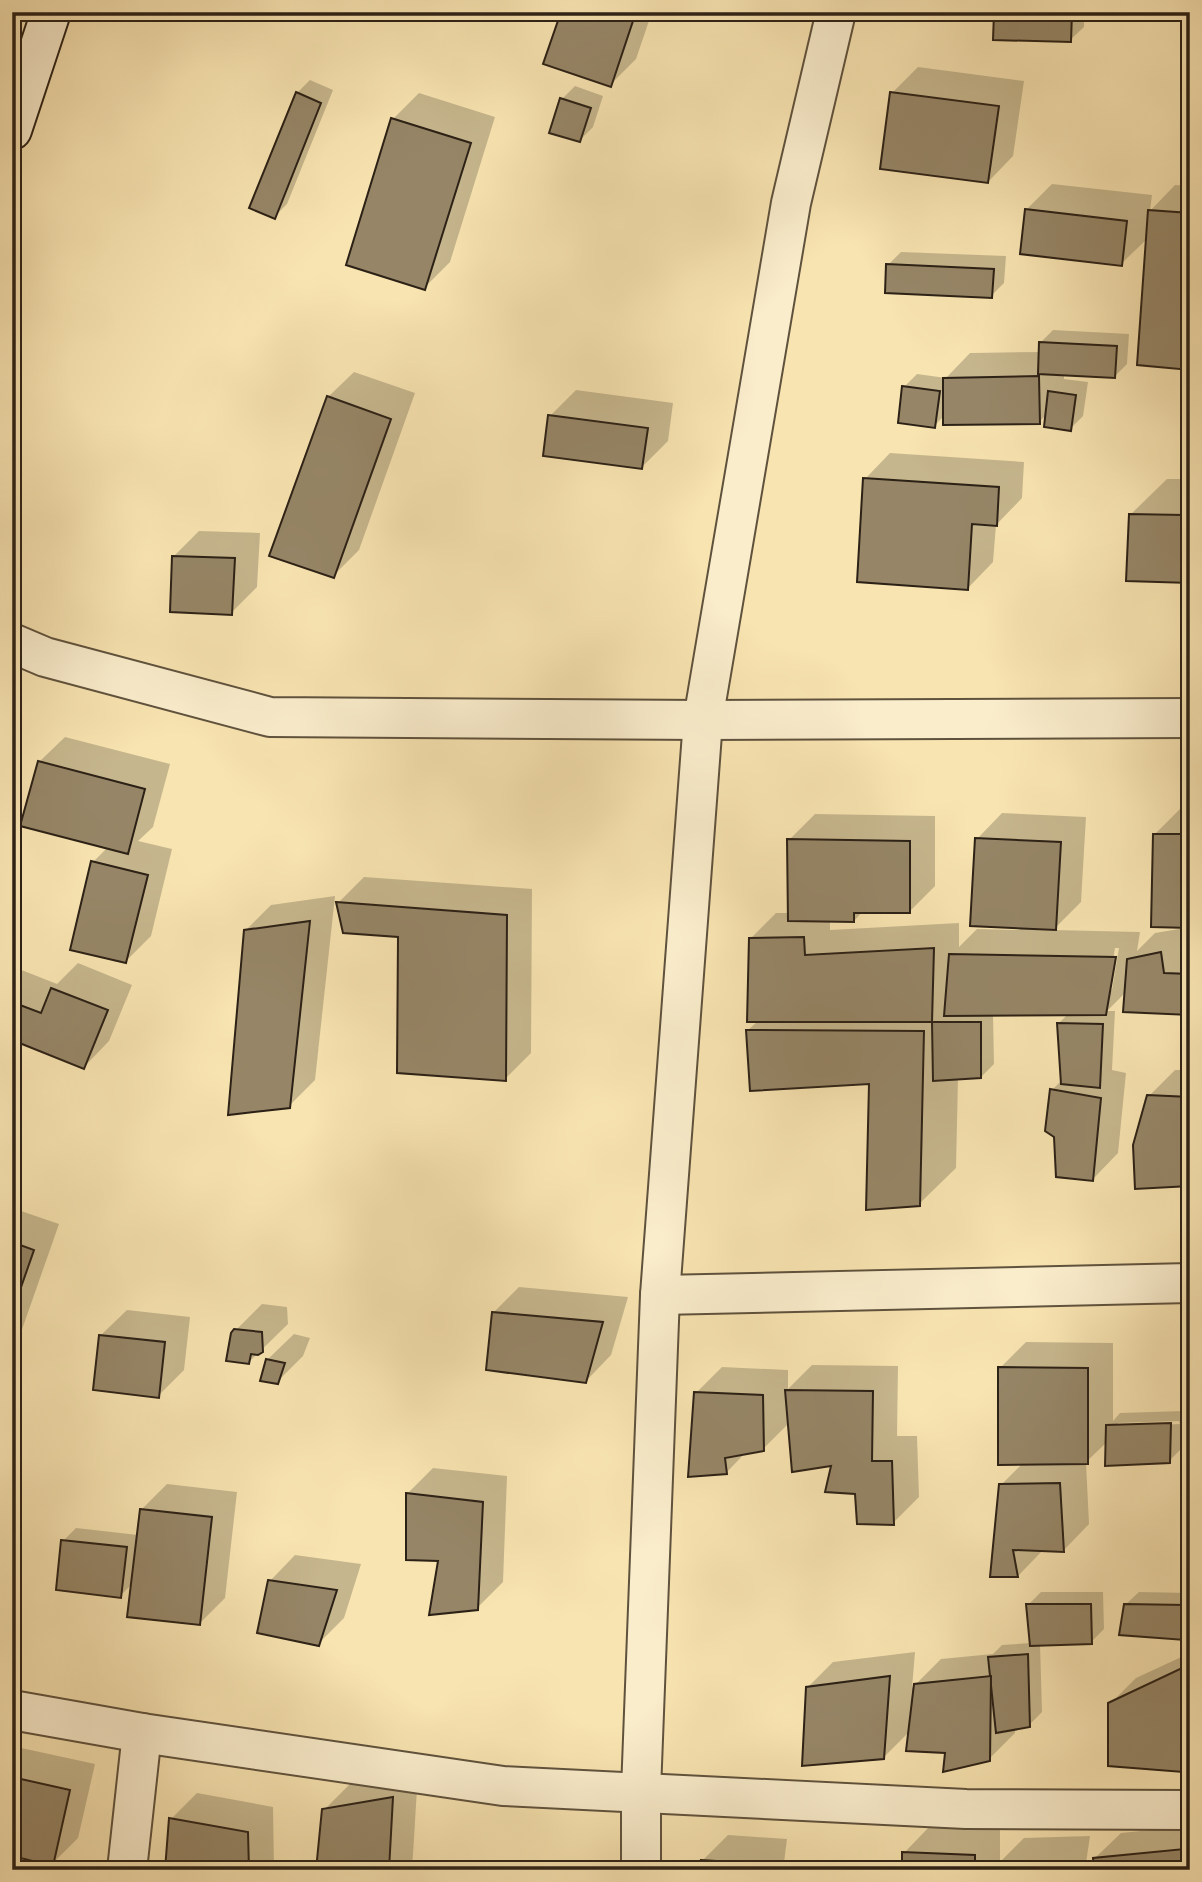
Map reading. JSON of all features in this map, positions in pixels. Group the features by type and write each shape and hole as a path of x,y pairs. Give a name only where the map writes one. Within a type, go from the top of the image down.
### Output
{"street":[{"path":"12,131 51,12"},
{"path":"640,1870 660,1295 703,720 791,204 836,12"},
{"path":"12,643 45,657 270,717 703,720 1190,718"},
{"path":"660,1295 1190,1283"},
{"path":"12,1710 142,1733 503,1786 966,1809 1190,1810"},
{"path":"127,1870 142,1733"}],"building":[{"path":"561,12 636,12 611,87 543,64"},
{"path":"994,12 1072,12 1071,42 993,40"},
{"path":"296,92 321,103 275,219 249,208"},
{"path":"890,92 999,106 988,183 880,169"},
{"path":"560,98 591,108 580,142 549,133"},
{"path":"391,118 471,143 425,290 346,265"},
{"path":"1025,209 1127,221 1122,266 1020,254"},
{"path":"1148,210 1190,213 1190,370 1137,365"},
{"path":"886,264 994,269 992,298 885,293"},
{"path":"1039,342 1117,346 1115,378 1038,374"},
{"path":"1039,376 1040,424 943,425 943,378"},
{"path":"902,386 940,391 935,428 898,423"},
{"path":"1048,391 1076,395 1071,431 1044,427"},
{"path":"327,396 391,419 334,578 269,556"},
{"path":"548,415 648,428 642,469 543,456"},
{"path":"1186,476 1190,476 1190,583 1126,581 1129,514 1184,515"},
{"path":"863,478 999,487 997,526 972,524 968,590 857,582"},
{"path":"172,556 235,558 232,615 170,612"},
{"path":"38,761 145,789 128,854 20,826"},
{"path":"1153,834 1190,834 1190,928 1151,927"},
{"path":"975,838 1061,842 1056,930 970,926"},
{"path":"787,839 910,841 910,913 854,913 854,922 788,921"},
{"path":"91,861 148,875 126,963 70,950"},
{"path":"336,902 507,915 506,1081 397,1073 398,937 343,933"},
{"path":"310,921 290,1108 228,1115 244,930"},
{"path":"804,937 805,955 934,948 932,1022 747,1022 749,938"},
{"path":"1161,952 1164,973 1190,974 1190,1015 1123,1012 1127,959"},
{"path":"949,954 1116,957 1106,1015 944,1016"},
{"path":"51,988 108,1010 84,1069 12,1040 12,1002 41,1013"},
{"path":"932,1022 981,1022 981,1078 933,1081"},
{"path":"1057,1023 1103,1024 1100,1088 1061,1084"},
{"path":"746,1030 924,1031 920,1206 866,1210 869,1084 750,1091"},
{"path":"1050,1089 1101,1098 1093,1181 1056,1177 1054,1137 1045,1131"},
{"path":"1147,1095 1190,1097 1190,1186 1135,1189 1133,1145"},
{"path":"12,1242 34,1250 12,1313"},
{"path":"492,1312 603,1322 586,1383 486,1370"},
{"path":"234,1329 262,1332 263,1352 258,1355 251,1354 249,1364 226,1361"},
{"path":"99,1335 165,1342 159,1398 93,1390"},
{"path":"266,1359 285,1363 278,1384 260,1381"},
{"path":"998,1367 1088,1368 1088,1464 998,1465"},
{"path":"785,1390 873,1391 872,1461 892,1461 894,1525 857,1524 855,1494 825,1492 831,1466 792,1472"},
{"path":"694,1392 763,1395 764,1451 725,1458 727,1474 688,1477"},
{"path":"1171,1423 1170,1463 1105,1466 1106,1425"},
{"path":"1060,1483 1064,1552 1013,1550 1018,1577 990,1577 999,1484"},
{"path":"406,1493 483,1502 478,1610 429,1615 438,1561 406,1560"},
{"path":"140,1509 212,1517 200,1625 127,1617"},
{"path":"61,1540 127,1547 121,1598 56,1590"},
{"path":"268,1580 337,1590 319,1646 257,1633"},
{"path":"1026,1604 1091,1604 1092,1644 1030,1646"},
{"path":"1124,1604 1186,1605 1185,1640 1119,1635"},
{"path":"1028,1654 1030,1727 996,1733 988,1657"},
{"path":"1182,1668 1183,1772 1108,1766 1108,1703"},
{"path":"890,1676 884,1759 802,1766 806,1687"},
{"path":"991,1676 990,1761 943,1772 945,1753 906,1751 914,1684"},
{"path":"12,1777 70,1790 53,1866 12,1856"},
{"path":"393,1797 389,1870 316,1870 322,1809"},
{"path":"169,1818 248,1832 249,1870 165,1870"},
{"path":"1184,1849 1183,1870 1094,1870 1093,1858"},
{"path":"902,1852 975,1855 975,1870 902,1870"},
{"path":"701,1860 762,1864 761,1870 702,1870"},
{"path":"1066,1861 1064,1870 995,1870 996,1863"}]}
